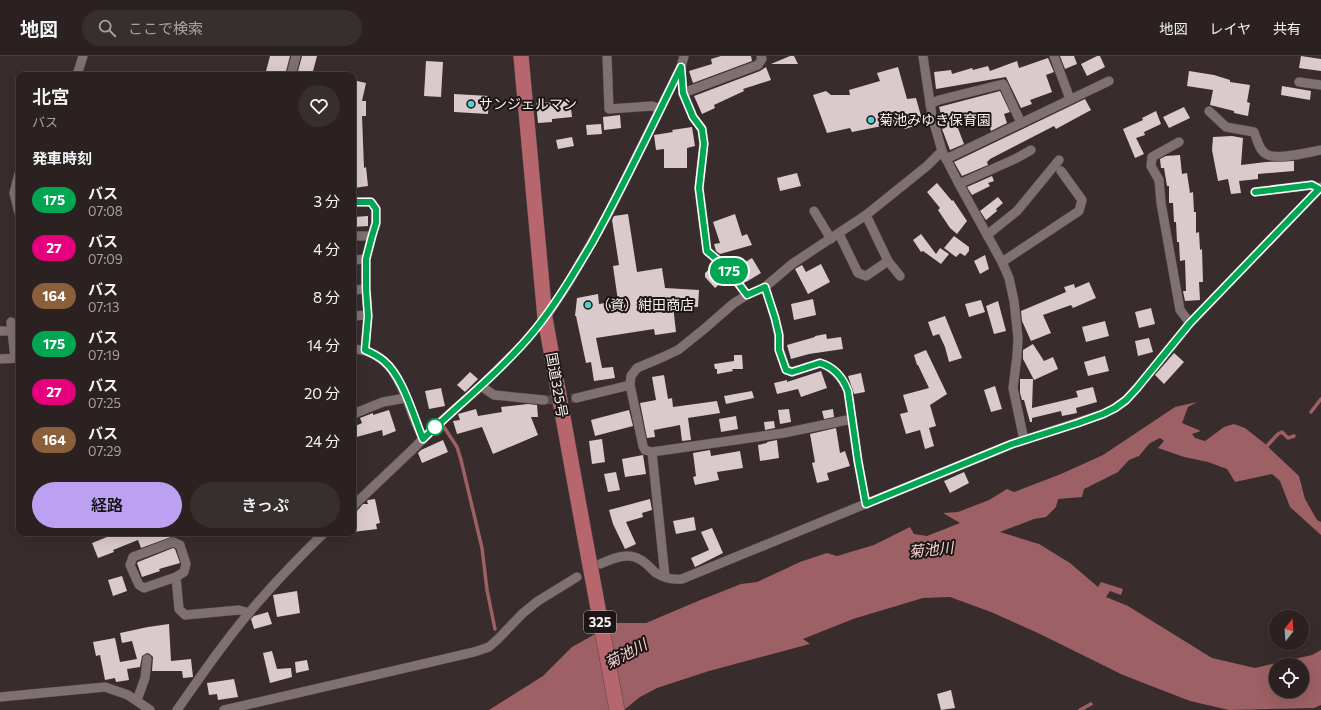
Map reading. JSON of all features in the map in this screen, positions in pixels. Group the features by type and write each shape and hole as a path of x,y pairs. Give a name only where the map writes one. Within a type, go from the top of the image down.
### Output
{"highway":[{"name":"国道325号","path":"521,56 545,318 617,710"}],"street":[{"path":"78,72 83,56"},
{"path":"292,72 296,56"},
{"path":"607,56 609,109 652,106 660,109"},
{"path":"356,503 481,386 522,345 545,318 569,282 609,212 681,67 684,56"},
{"path":"683,93 758,65 762,59 761,56"},
{"path":"923,56 930,104 937,136 944,155 1002,262 1009,278 1014,301 1018,338 1013,388 1024,440"},
{"path":"1054,56 1070,99"},
{"path":"681,67 683,93 693,117 702,129 704,144 699,188 707,251 726,267 747,295"},
{"path":"852,419 784,432 652,452 645,450 630,385 631,376 637,368 678,350 734,303 765,287 792,264 866,215 927,166 944,155 1020,123 1109,81"},
{"path":"1299,82 1321,85"},
{"path":"930,104 939,100 1003,84 1020,123"},
{"path":"1209,111 1222,124 1229,123 1254,132 1261,149 1266,154 1276,157 1321,150"},
{"path":"1180,142 1152,157 1151,166 1159,180 1161,203 1180,310 1190,323"},
{"path":"959,184 1017,158 1031,150"},
{"path":"987,235 1017,211 1059,160"},
{"path":"1002,262 1079,211 1082,200 1062,170"},
{"path":"600,564 615,558 626,556 638,558 665,577 674,580 682,579 1024,440 1078,423 1115,408 1126,400 1137,388 1190,323 1320,188 1312,185 1255,192"},
{"path":"16,186 14,194 16,202"},
{"path":"356,202 371,202 376,209 376,223 366,259 368,316 365,350"},
{"path":"814,211 835,236 858,273 866,276 888,261"},
{"path":"866,215 888,261 900,276"},
{"path":"356,236 372,236"},
{"path":"356,260 366,259"},
{"path":"765,287 775,318 779,335 779,350 786,370 792,372 820,363 831,368 845,384 848,391 866,504"},
{"path":"356,290 366,289"},
{"path":"356,316 368,316"},
{"path":"0,331 12,326 16,352"},
{"path":"356,349 365,350 379,357 390,367 402,385 423,439"},
{"path":"0,359 16,358"},
{"path":"576,398 630,385"},
{"path":"481,386 494,395 544,400"},
{"path":"356,413 383,402 406,398"},
{"path":"652,452 665,577"},
{"path":"177,710 222,647 249,613 321,536"},
{"path":"173,542 180,545 186,564 184,572 176,577 144,588 139,585 130,565 133,557 173,542"},
{"path":"176,577 179,609 185,615 239,610 249,613"},
{"path":"224,710 474,652 489,647 523,613 538,601 577,577"},
{"path":"137,700 145,678 148,659"},
{"path":"0,697 105,687 117,690 137,700 150,710"}],"water":[{"name":"菊池川","path":"1197,402 1188,407 1182,423 1201,431 1192,434 1195,438 1205,441 1224,427 1234,424 1245,428 1264,443 1299,476 1305,499 1317,520 1321,522 1321,535 1290,507 1280,481 1272,474 1235,482 1227,469 1158,448 1164,441 1160,438 1150,443 1139,456 1129,460 1118,472 1084,489 1082,497 1058,499 1056,507 1046,517 1034,519 1000,532 1039,544 1070,563 1098,587 1101,582 1123,589 1121,595 1110,591 1106,597 1128,606 1212,658 1255,668 1269,665 1269,698 1309,698 1309,658 1299,658 1312,655 1321,650 1321,705 1314,708 1229,710 1190,701 1123,675 1038,633 991,612 950,597 923,598 853,619 803,639 810,644 709,671 657,688 640,697 624,710 489,710 543,676 572,647 615,623 646,623 741,584 757,582 800,562 827,553 837,556 874,545 910,527 914,534 927,536 960,523 943,513 958,512 989,500 1007,489 1014,492 1061,474 1103,455 1175,407"}],"building":[{"path":"270,56 290,56 286,72 266,72"},
{"path":"302,56 317,56 313,72 298,72"},
{"path":"721,56 751,56 752,61 693,83 689,71 712,64 711,59"},
{"path":"790,56 794,56 798,64 771,64"},
{"path":"1060,56 1074,56 1077,64 1065,69"},
{"path":"1100,56 1105,67 1087,76 1081,64"},
{"path":"1301,56 1321,59 1321,71 1299,68"},
{"path":"1048,58 1054,72 1046,75 1052,92 1030,100 1032,104 1021,108 1006,77 936,89 934,72 951,70 952,74 972,68 973,70 988,66 990,71 1017,61 1019,68"},
{"path":"426,61 443,62 441,97 424,96"},
{"path":"766,67 771,80 743,89 744,91 714,105 715,108 702,114 694,96 760,71"},
{"path":"898,67 907,99 916,98 923,123 905,129 902,122 852,132 850,128 827,133 813,95 826,91 831,95 850,95 849,90 880,81 877,73"},
{"path":"1189,71 1214,75 1230,80 1230,82 1250,85 1247,102 1250,103 1248,116 1210,105 1213,90 1187,86"},
{"path":"356,81 366,83 362,101 366,101 366,116 362,116 364,168 366,167 368,186 356,188"},
{"path":"1282,86 1311,91 1310,100 1281,95"},
{"path":"1000,91 1010,112 1004,114 1007,123 991,131 986,116 956,123 964,144 950,150 942,129 945,128 939,107"},
{"path":"454,94 489,96 488,114 454,112"},
{"path":"1085,99 1091,110 1056,129 1054,126 990,159 987,162 988,165 962,176 954,162"},
{"path":"570,100 572,117 552,119 552,122 538,123 536,103"},
{"path":"1184,107 1190,118 1169,128 1163,117"},
{"path":"1156,111 1161,124 1144,132 1145,135 1136,138 1144,154 1135,158 1123,129 1143,120 1142,118"},
{"path":"620,115 621,128 604,130 603,117"},
{"path":"601,124 602,134 587,135 586,125"},
{"path":"692,127 695,146 687,148 687,168 664,168 664,149 656,150 654,135"},
{"path":"1232,136 1243,138 1241,165 1294,161 1294,171 1258,174 1258,179 1239,181 1241,193 1231,194 1228,179 1218,181 1212,150 1213,137"},
{"path":"572,137 574,146 558,149 556,140"},
{"path":"1180,155 1182,174 1187,173 1190,193 1193,192 1194,212 1196,212 1196,233 1199,232 1200,250 1202,249 1203,282 1199,282 1200,300 1185,301 1183,291 1186,291 1185,260 1180,261 1176,222 1174,222 1173,203 1169,203 1169,186 1167,186 1164,168 1161,168 1160,159 1166,156"},
{"path":"797,173 801,186 780,191 777,178"},
{"path":"992,176 994,181 988,183 990,186 972,195 967,187"},
{"path":"937,183 952,201 953,200 967,221 957,234 950,228 938,210 940,208 927,192"},
{"path":"998,197 1003,203 996,209 997,211 986,220 980,211"},
{"path":"628,214 637,272 662,268 665,288 699,290 698,307 673,306 676,332 655,335 654,329 596,338 602,368 613,367 615,378 594,381 591,362 586,363 575,316 577,298 598,294 599,304 618,301 613,266 619,265 612,220 614,216"},
{"path":"735,214 742,236 747,234 752,245 720,254 716,251 714,244 720,243 713,222"},
{"path":"368,216 368,226 356,227 356,217"},
{"path":"921,234 936,254 940,248 949,254 941,264 923,251 921,252 913,240"},
{"path":"954,236 969,247 969,251 965,256 960,253 956,257 944,248"},
{"path":"985,255 989,269 980,274 974,261"},
{"path":"752,258 761,273 746,282 737,267"},
{"path":"821,264 830,282 808,294 795,269 802,265 806,272"},
{"path":"713,266 725,279 715,288 705,277 705,273"},
{"path":"1089,282 1096,298 1073,308 1071,305 1043,315 1051,333 1031,341 1022,321 1021,311 1066,292 1064,287 1074,284 1075,288"},
{"path":"813,299 816,315 794,320 791,304"},
{"path":"981,300 985,312 969,317 965,304"},
{"path":"998,301 1006,331 994,334 986,306"},
{"path":"1151,308 1155,324 1139,328 1135,312"},
{"path":"945,316 962,358 949,362 945,347 939,334 933,336 928,322"},
{"path":"1105,321 1109,336 1086,342 1082,327"},
{"path":"826,334 827,339 841,337 843,349 809,354 791,359 787,345"},
{"path":"1149,338 1153,352 1138,356 1135,341"},
{"path":"1033,344 1044,361 1053,357 1058,369 1034,380 1023,359 1023,350"},
{"path":"926,350 947,394 930,405 936,426 929,428 934,446 925,449 920,430 906,434 900,414 908,412 903,395 929,388 917,365 914,355"},
{"path":"1174,353 1184,362 1164,384 1155,375"},
{"path":"734,355 742,355 743,369 732,369 733,371 717,374 717,369 715,369 714,364 734,361"},
{"path":"1105,356 1109,371 1088,376 1084,362"},
{"path":"821,371 827,388 801,397 798,389 777,394 774,383 787,380 787,382"},
{"path":"470,372 478,379 465,392 457,385"},
{"path":"861,373 865,392 854,394 848,376"},
{"path":"664,375 668,399 672,398 673,407 717,401 720,413 688,418 691,440 682,441 680,425 654,430 655,437 647,438 640,403 656,400 652,377"},
{"path":"1020,379 1033,379 1032,408 1078,397 1076,391 1093,387 1097,402 1076,408 1077,413 1062,416 1061,411 1032,418 1032,422 1030,422 1024,400 1022,400 1020,393"},
{"path":"995,386 1002,409 991,412 984,390"},
{"path":"441,388 445,406 429,409 425,391"},
{"path":"752,391 754,398 726,404 724,396"},
{"path":"528,404 537,405 538,417 531,417 538,435 493,454 482,427 457,434 453,421 460,420 458,414 476,409 478,416 502,412 501,407"},
{"path":"789,409 791,422 780,424 778,410"},
{"path":"833,409 834,417 824,419 822,411"},
{"path":"389,410 396,431 383,436 382,430 356,437 356,426 362,423 360,418 373,413 373,415"},
{"path":"629,410 633,426 595,436 591,420"},
{"path":"736,416 738,429 721,432 719,419"},
{"path":"774,421 775,428 765,430 764,422"},
{"path":"836,428 840,453 845,451 850,466 827,473 829,480 817,483 812,463 815,462 810,434"},
{"path":"602,439 605,462 592,464 589,441"},
{"path":"443,440 448,452 422,463 418,453 421,450"},
{"path":"777,440 779,458 760,461 758,445"},
{"path":"710,450 711,456 740,451 743,468 717,472 719,480 695,485 693,477 696,476 693,453"},
{"path":"643,455 646,474 625,477 622,459"},
{"path":"616,472 620,490 608,492 604,474"},
{"path":"964,472 969,483 950,493 944,481"},
{"path":"375,499 380,523 376,524 377,529 356,532 356,511 363,504 368,504 368,500"},
{"path":"650,499 652,510 642,513 643,517 626,522 636,544 625,549 613,524 609,510"},
{"path":"694,517 696,530 676,534 673,521"},
{"path":"712,528 723,553 695,567 691,558 709,550 701,532"},
{"path":"110,536 174,536 141,548 138,540 98,558 92,543"},
{"path":"173,548 175,549 180,563 159,569 160,571 142,577 137,563 138,562"},
{"path":"122,576 127,591 113,596 108,580"},
{"path":"297,591 300,613 277,617 273,595"},
{"path":"268,612 272,624 254,629 251,619 254,616"},
{"path":"169,624 171,661 191,659 193,677 183,678 182,671 152,671 153,657 147,653 142,656 140,667 127,669 129,680 116,682 115,678 105,680 100,655 96,656 93,642 115,638 120,662 137,659 132,641 122,643 120,633"},
{"path":"272,651 277,669 291,668 292,677 270,683 263,653"},
{"path":"307,660 309,670 296,673 295,662"},
{"path":"234,679 238,697 218,700 217,694 209,695 207,683"},
{"path":"951,690 955,708 941,710 937,694"}],"waterway":[{"path":"1311,412 1321,399"},
{"path":"444,427 457,447 461,460 482,548 487,590 495,629"},
{"path":"1264,449 1278,434 1282,432 1288,438 1294,436"},
{"path":"1080,710 1091,704"}],"tunnel":[{"path":"544,400 576,398"}],"bus line":[{"name":"175","path":"356,202 371,202 376,209 376,223 366,259 368,316 365,350 384,360 402,385 423,439 481,386 522,345 545,318 569,282 609,212 681,67 683,93 693,117 702,129 704,144 699,188 707,251 726,267 747,295 765,287 775,318 779,335 779,350 786,370 792,372 820,363 825,364 841,378 845,384 848,391 853,434 866,504 1012,444 1103,414 1126,400 1190,323 1319,189 1312,185 1255,192"}],"place":[{"name":"サンジェルマン","path":"471,104"},
{"name":"菊池みゆき保育園","path":"871,120"},
{"name":"（資）紺田商店","path":"588,305"}]}
